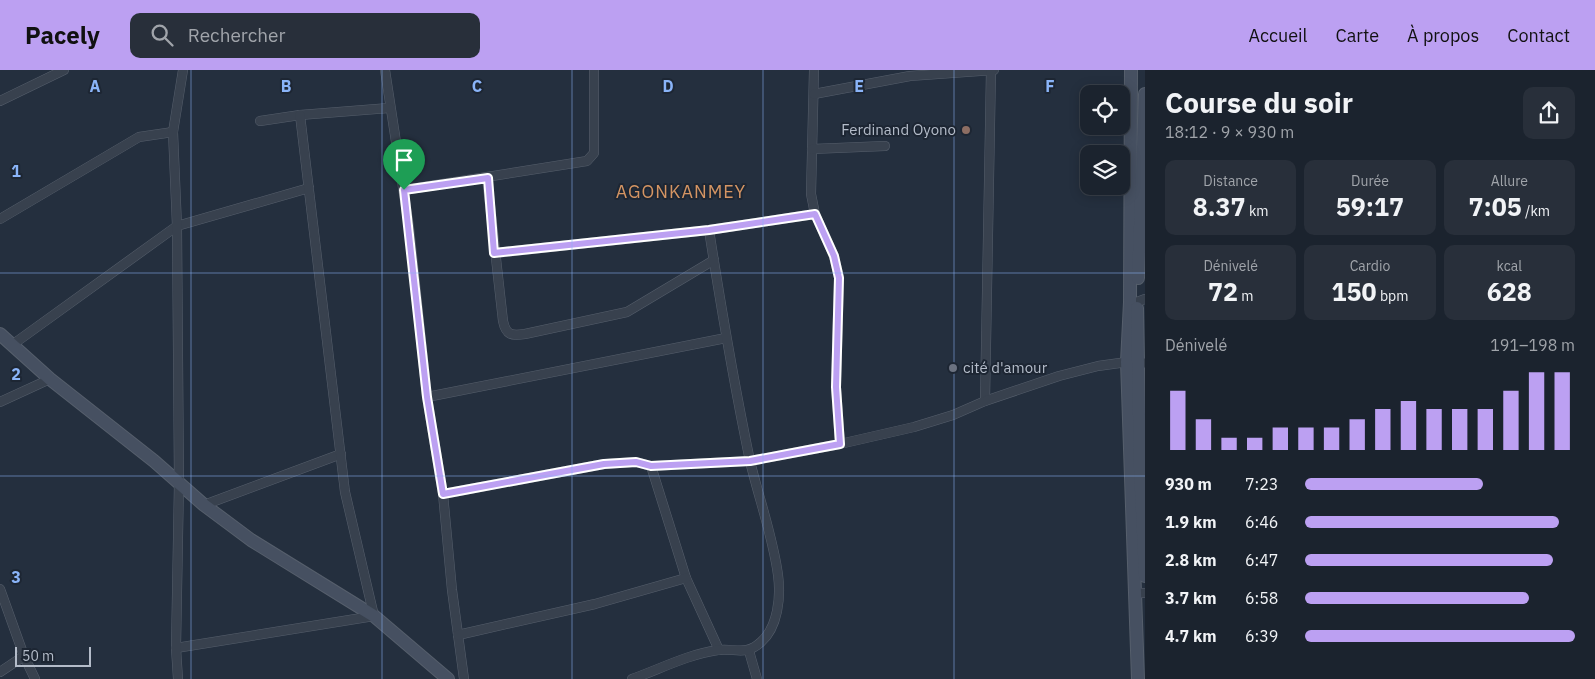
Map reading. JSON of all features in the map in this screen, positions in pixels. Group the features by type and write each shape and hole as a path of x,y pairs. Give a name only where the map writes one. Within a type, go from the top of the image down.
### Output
{"main road":[{"path":"1131,70 1130,302 1137,362"},
{"path":"1138,679 1140,593 1137,362 1141,301 1145,94"},
{"path":"0,334 50,379 180,483 204,505 251,540 374,616 448,679"},
{"path":"1138,470 1145,576"}],"street":[{"path":"0,101 64,70"},
{"path":"178,679 176,648 180,483 177,226 173,132 182,70"},
{"path":"384,70 404,190 427,397 443,494 464,679"},
{"path":"404,190 588,161 594,153 594,70"},
{"path":"814,70 811,194 815,214 827,239 839,278 836,387 840,444"},
{"path":"814,94 910,76 992,70 985,401"},
{"path":"260,121 300,115 389,108"},
{"path":"176,648 374,616 345,492 300,115"},
{"path":"0,219 139,138 173,132"},
{"path":"812,149 885,146"},
{"path":"488,178 494,253 505,331 516,335 627,312 714,260"},
{"path":"12,345 177,226 309,188"},
{"path":"494,253 709,230 815,214"},
{"path":"632,679 693,657 719,650 748,651 761,642 770,632 776,618 778,576 750,461 726,338 709,230"},
{"path":"427,397 726,338"},
{"path":"443,494 604,464 636,462 651,466 750,461 840,444 914,427 953,415 985,401 1060,376 1137,362"},
{"path":"0,402 50,379"},
{"path":"204,505 341,454"},
{"path":"651,466 686,578 719,650"},
{"path":"458,635 595,604 686,578"},
{"path":"0,589 24,656 35,679"},
{"path":"748,651 758,679"},
{"path":"0,672 24,656"}],"place":[{"name":"Ferdinand Oyono","path":"966,130"},
{"name":"cité d'amour","path":"953,368"}],"district":[{"name":"AGONKANMEY","path":"681,192"}],"route":[{"path":"488,178 494,253 709,230 815,214 834,256 839,278 836,387 840,444 750,461 651,466 636,462 604,464 443,494 427,397 404,190 488,178"}]}
